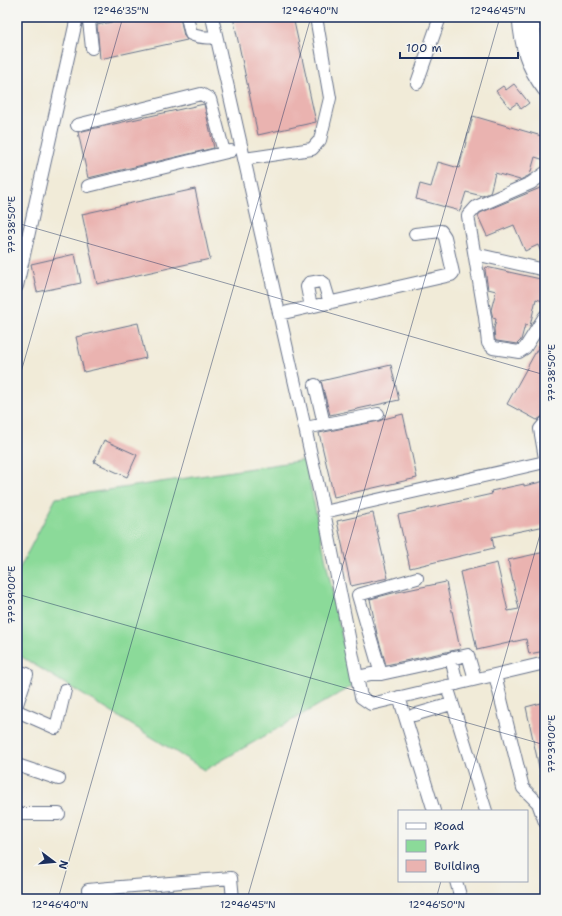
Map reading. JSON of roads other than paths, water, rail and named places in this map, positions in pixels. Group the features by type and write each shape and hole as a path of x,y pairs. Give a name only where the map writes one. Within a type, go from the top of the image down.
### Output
{"main road":[{"path":"520,17 522,38 531,69 545,89"},
{"path":"531,17 533,34 541,62 545,69"}],"street":[{"path":"17,286 77,17"},
{"path":"92,48 89,21 95,17"},
{"path":"188,17 190,34 197,37 216,37"},
{"path":"212,17 324,512 361,697 371,704 545,663"},
{"path":"88,186 224,152 243,153 312,149 320,140 330,98 316,17"},
{"path":"417,83 440,17"},
{"path":"77,125 200,94 210,99 224,152"},
{"path":"545,173 531,183 476,207 468,216 488,343 493,348 519,352 525,348 545,316"},
{"path":"279,314 451,275 453,273 445,237 441,231 416,234"},
{"path":"475,254 545,270"},
{"path":"311,307 306,287 309,283 320,281 324,283 330,303"},
{"path":"315,385 324,424"},
{"path":"305,428 378,414"},
{"path":"545,423 540,429 545,458"},
{"path":"324,512 545,462"},
{"path":"381,674 358,595 417,578"},
{"path":"357,676 381,674 468,655 475,680"},
{"path":"451,658 452,704 486,810"},
{"path":"17,671 27,674 17,704"},
{"path":"495,675 523,788 538,803 545,822"},
{"path":"17,711 56,728 65,690"},
{"path":"399,697 434,810"},
{"path":"414,714 452,704"},
{"path":"17,765 59,779"},
{"path":"17,814 59,814"},
{"path":"88,890 109,894 231,878 233,899"},
{"path":"457,882 465,897"},
{"path":"464,882 465,897"}]}
